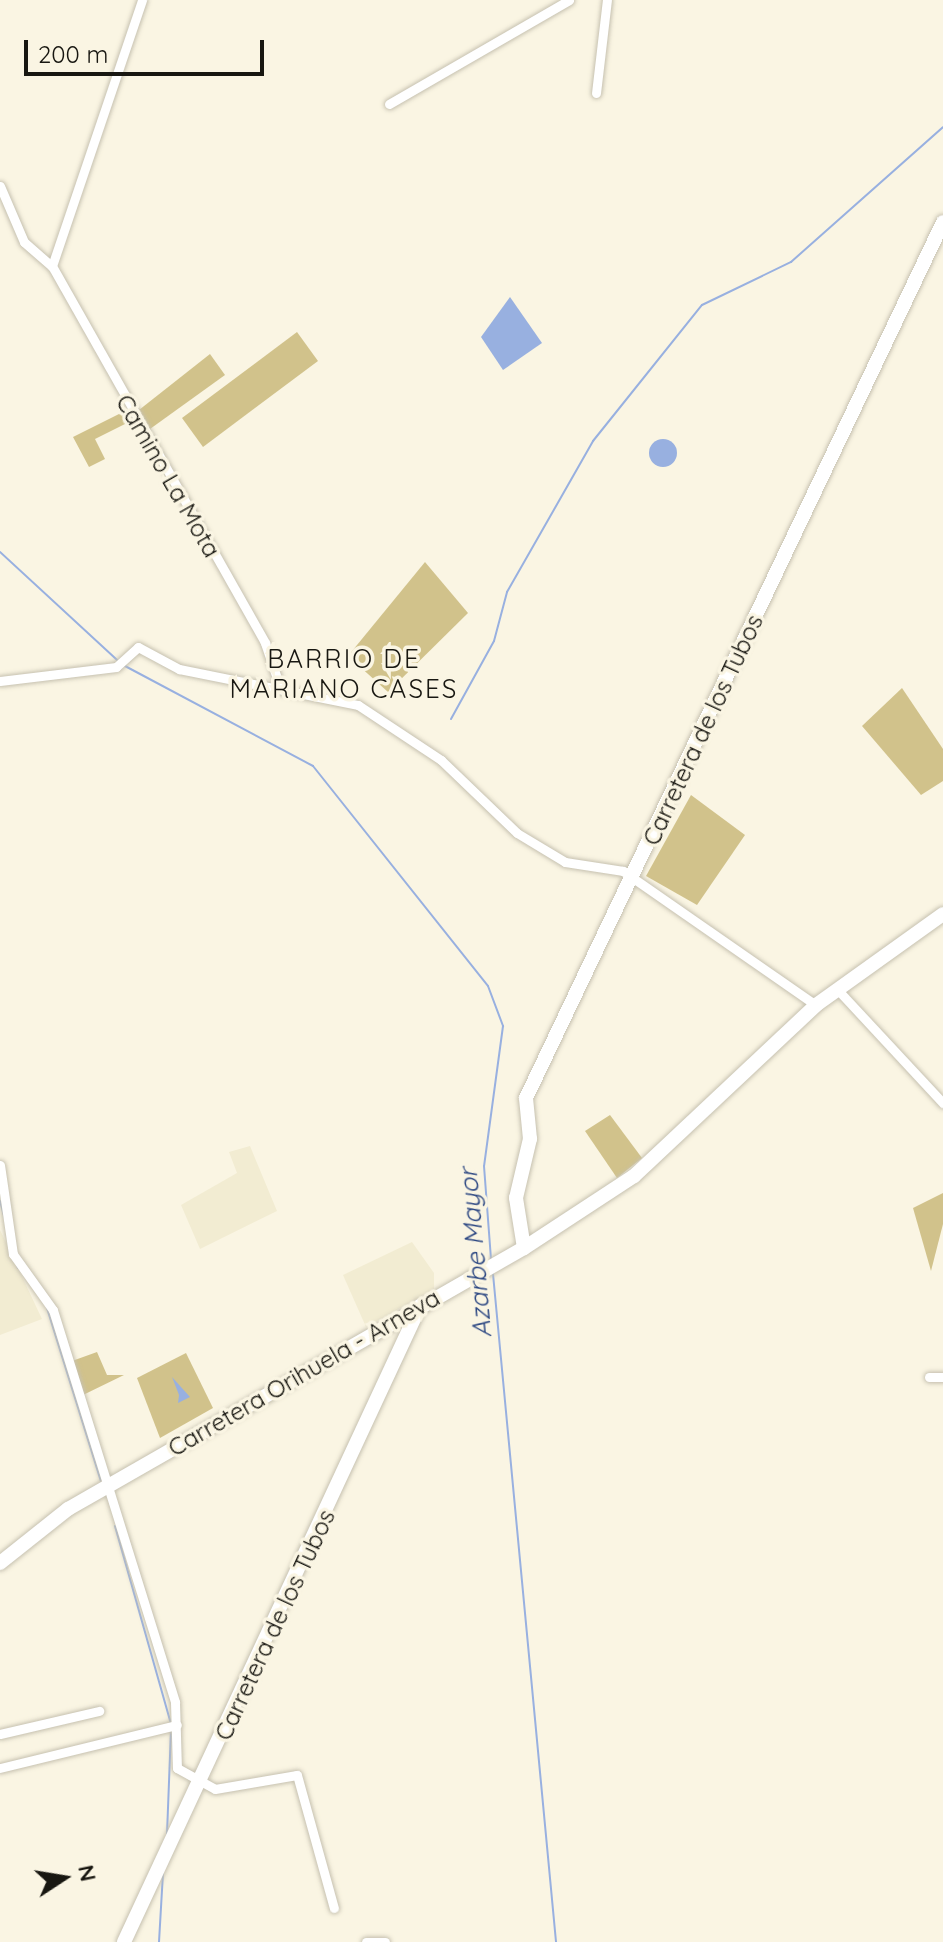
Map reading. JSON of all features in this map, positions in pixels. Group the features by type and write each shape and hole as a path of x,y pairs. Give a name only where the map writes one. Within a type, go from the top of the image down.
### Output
{"street":[{"path":"52,266 142,0"},
{"path":"389,104 569,0"},
{"path":"596,93 607,0"},
{"name":"Camino La Mota","path":"0,186 24,242 52,266 265,643 280,687"},
{"name":"Carretera de los Tubos","path":"524,1248 516,1198 530,1139 526,1098 943,222"},
{"path":"0,681 116,667 131,649 145,647 179,669 280,687 375,713 441,760 530,842 565,862 633,878 816,1005"},
{"name":"Carretera Orihuela - Arneva","path":"0,1563 105,1487 524,1248 634,1176 816,1005 943,914"},
{"path":"837,989 943,1103"},
{"path":"0,1165 13,1254 53,1310 177,1725 177,1768 198,1785 215,1789 297,1775 334,1908"},
{"name":"Carretera de los Tubos","path":"124,1942 420,1306"},
{"path":"929,1377 943,1377"},
{"path":"0,1734 99,1711"},
{"path":"0,1768 177,1725"},
{"path":"366,1942 385,1942"}],"shaded area":[{"path":"297,332 318,361 203,447 182,418"},
{"path":"210,354 225,375 150,429 139,410"},
{"path":"125,411 131,421 95,439 105,459 89,467 73,437"},
{"path":"425,562 468,613 388,692 348,656"},
{"path":"902,688 943,749 943,781 921,795 862,726"},
{"path":"691,795 745,835 697,905 646,876"},
{"path":"610,1115 642,1158 617,1178 585,1131"},
{"path":"250,1146 277,1211 200,1249 181,1205 237,1173 229,1152"},
{"path":"943,1193 943,1224 931,1271 913,1208"},
{"path":"0,1230 42,1319 0,1335"},
{"path":"412,1242 434,1273 434,1289 366,1327 343,1275"},
{"path":"97,1352 107,1375 124,1375 83,1395 72,1361"},
{"path":"186,1353 213,1408 160,1438 137,1378"}],"water":[{"path":"510,297 542,343 503,370 481,337"},
{"path":"663,439 673,443 677,453 673,463 663,467 653,463 649,453 653,443"},
{"path":"172,1377 190,1397 178,1403 179,1395"}],"waterway":[{"path":"451,719 494,641 507,592 593,441 702,305 791,262 943,127"},
{"name":"Azarbe Mayor","path":"0,552 117,660"},
{"name":"Azarbe Mayor","path":"125,666 313,766 488,986 503,1026 484,1166 491,1260"},
{"path":"0,1201 18,1268"},
{"name":"Azarbe Mayor","path":"493,1274 556,1942"},
{"path":"47,1308 101,1481"},
{"path":"115,1526 171,1724"},
{"path":"167,1834 171,1729"},
{"path":"159,1942 163,1873"}],"district":[{"name":"BARRIO DE MARIANO CASES","path":"344,674"}]}
